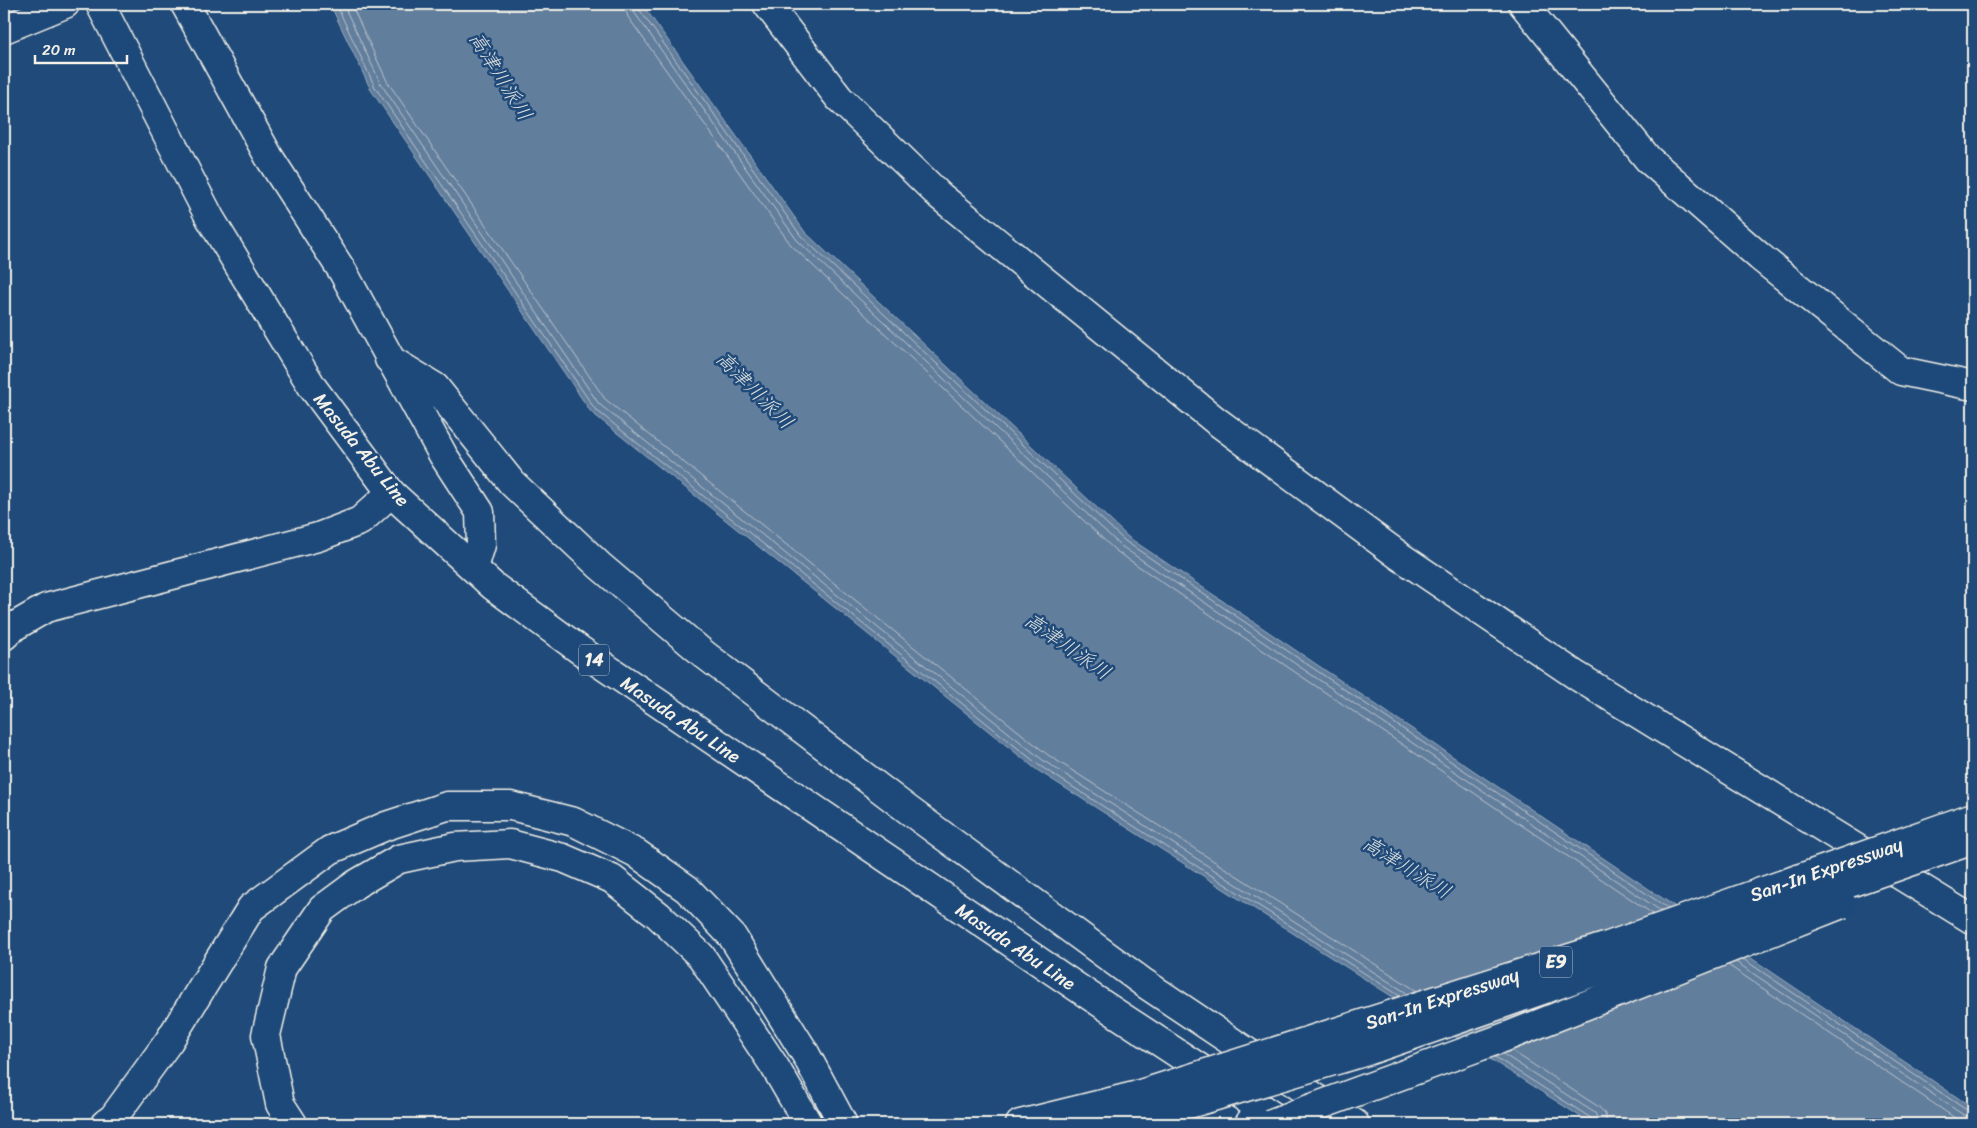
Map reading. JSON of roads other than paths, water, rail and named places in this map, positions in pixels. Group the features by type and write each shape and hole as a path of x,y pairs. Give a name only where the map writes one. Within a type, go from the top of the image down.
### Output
{"main road":[{"path":"4,29 65,4"},
{"name":"Masuda Abu Line","path":"100,4 210,218 313,388 391,492 493,586 580,650 1090,996 1259,1119 1285,1124"},
{"path":"185,4 269,157 343,272 443,455 480,512 481,545 474,568"},
{"path":"767,4 839,98 940,196 1215,420 1401,557 1577,676 1973,920"},
{"path":"1523,4 1648,159 1760,257 1901,371 1973,386"},
{"path":"389,359 435,387 512,484 600,566 704,655 907,809 1144,982 1355,1124"},
{"path":"4,636 15,626 46,608 318,537 360,521 391,492"},
{"path":"104,1124 113,1118 169,1042 251,908 330,850 386,826 447,806 511,806 574,822 636,853 687,889 732,936 805,1053 843,1124"},
{"name":"San-In Expressway","path":"1131,1113 1973,816"},
{"name":"San-In Expressway","path":"1020,1124 1131,1113 1367,1050 1973,840"},
{"path":"293,1124 280,1104 266,1034 282,968 322,909 356,884 399,859 455,847 510,844 562,858 612,879 658,915 701,956 775,1066 808,1124"},
{"path":"1259,1119 1508,1036 1973,852"}],"water":[{"name":"高津川派川","path":"330,4 642,4 805,232 1128,537 1973,1108 1973,1124 1592,1124 1037,770 591,412 371,90"}]}
